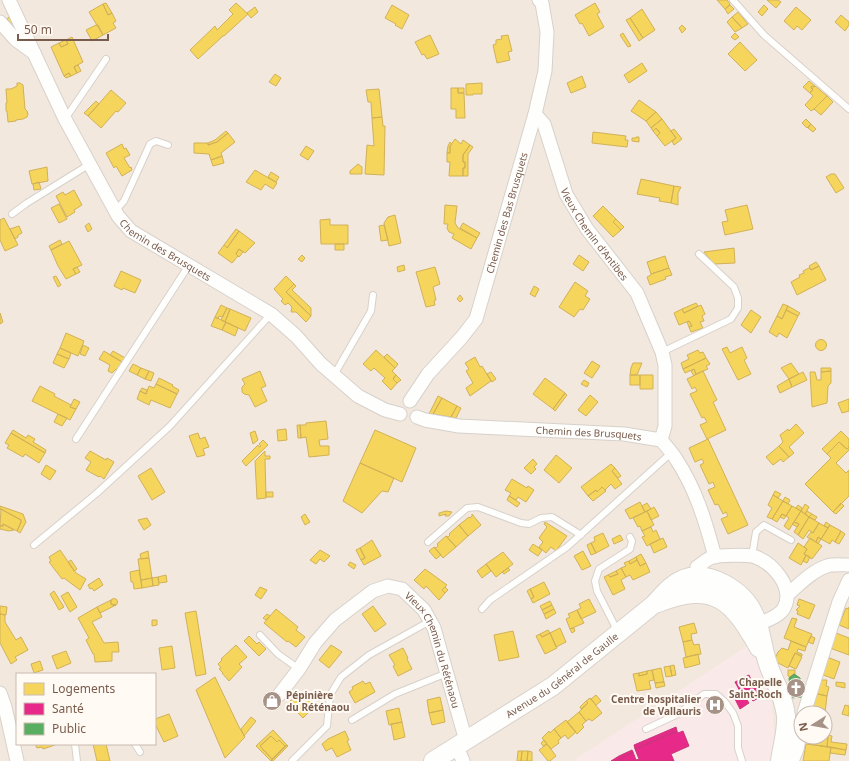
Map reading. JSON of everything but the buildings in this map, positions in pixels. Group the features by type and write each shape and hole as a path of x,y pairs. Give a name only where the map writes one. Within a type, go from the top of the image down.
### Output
{"main road":[{"path":"702,582 719,581 746,600 754,612 759,624 768,664"},
{"name":"Avenue du Général de Gaulle","path":"433,761 462,750 553,686 653,605 665,592 702,582"},
{"path":"653,605 683,595 696,593 702,582"},
{"path":"702,582 742,620 768,664 783,698 786,716 793,729 789,760"}],"street":[{"path":"9,0 34,53"},
{"name":"Chemin des Bas Brusquets","path":"410,401 428,374 462,337 476,319 535,114 545,71 547,32 541,1"},
{"name":"Chemin des Brusquets","path":"0,22 16,40 34,53 65,119 115,211 131,231 271,314 296,336 321,364 358,396 385,410 400,414"},
{"name":"Vieux Chemin d'Antibes","path":"535,114 544,124 566,194 587,228 637,293 662,352 665,365 665,426 661,440"},
{"path":"410,401 418,406 419,412 417,417 413,420 407,420 402,417 400,411 401,405 410,401"},
{"name":"Chemin des Brusquets","path":"417,417 424,420 459,426 624,434 661,440"},
{"path":"661,440 676,459 695,492 708,528 715,557"},
{"path":"702,582 711,558 752,556 769,565 782,579 788,594"},
{"path":"759,624 773,618 784,608 788,594 810,576 826,567 849,564"},
{"path":"782,579 810,576"},
{"path":"806,705 839,602 849,580"},
{"name":"Vieux Chemin du Réténaou","path":"279,695 299,669 314,644 335,620 373,591 388,586 402,589 424,610 434,628 447,673 462,750"},
{"path":"0,693 5,707 17,761"}],"lane":[{"path":"733,0 764,35 849,109"},
{"path":"65,119 106,59"},
{"path":"115,211 124,201 150,144 156,141 168,145"},
{"path":"12,214 90,164"},
{"path":"662,352 731,319 738,308 738,298 734,287 698,254"},
{"path":"76,439 189,265"},
{"path":"334,375 371,311 373,295"},
{"path":"34,545 98,493 170,426 271,314"},
{"path":"482,609 490,600 567,547 671,452"},
{"path":"428,542 467,508 478,507 521,523 529,524 541,518 552,517 581,535"},
{"path":"752,556 756,532 764,525 791,540"},
{"path":"619,633 597,591 594,582 599,570 630,549 632,541 630,537"},
{"path":"292,761 327,726 330,695 341,677 369,655 430,621"},
{"path":"260,635 278,654 299,669"},
{"path":"352,720 395,694 447,673"},
{"path":"646,729 678,714 704,694 716,694 725,702 733,713 738,726 738,748 742,761"},
{"path":"75,745 77,761"},
{"path":"136,745 140,752"}],"shaded area":[{"path":"0,0 849,0 849,761 0,761"},
{"name":"Centre hospitalier de Vallauris","path":"750,644 771,694 777,761 573,761"}],"place":[{"name":"Chapelle Saint-Roch","path":"796,688"},
{"name":"Pépinière du Réténaou","path":"272,701"},
{"name":"Centre hospitalier de Vallauris","path":"715,705"}]}
